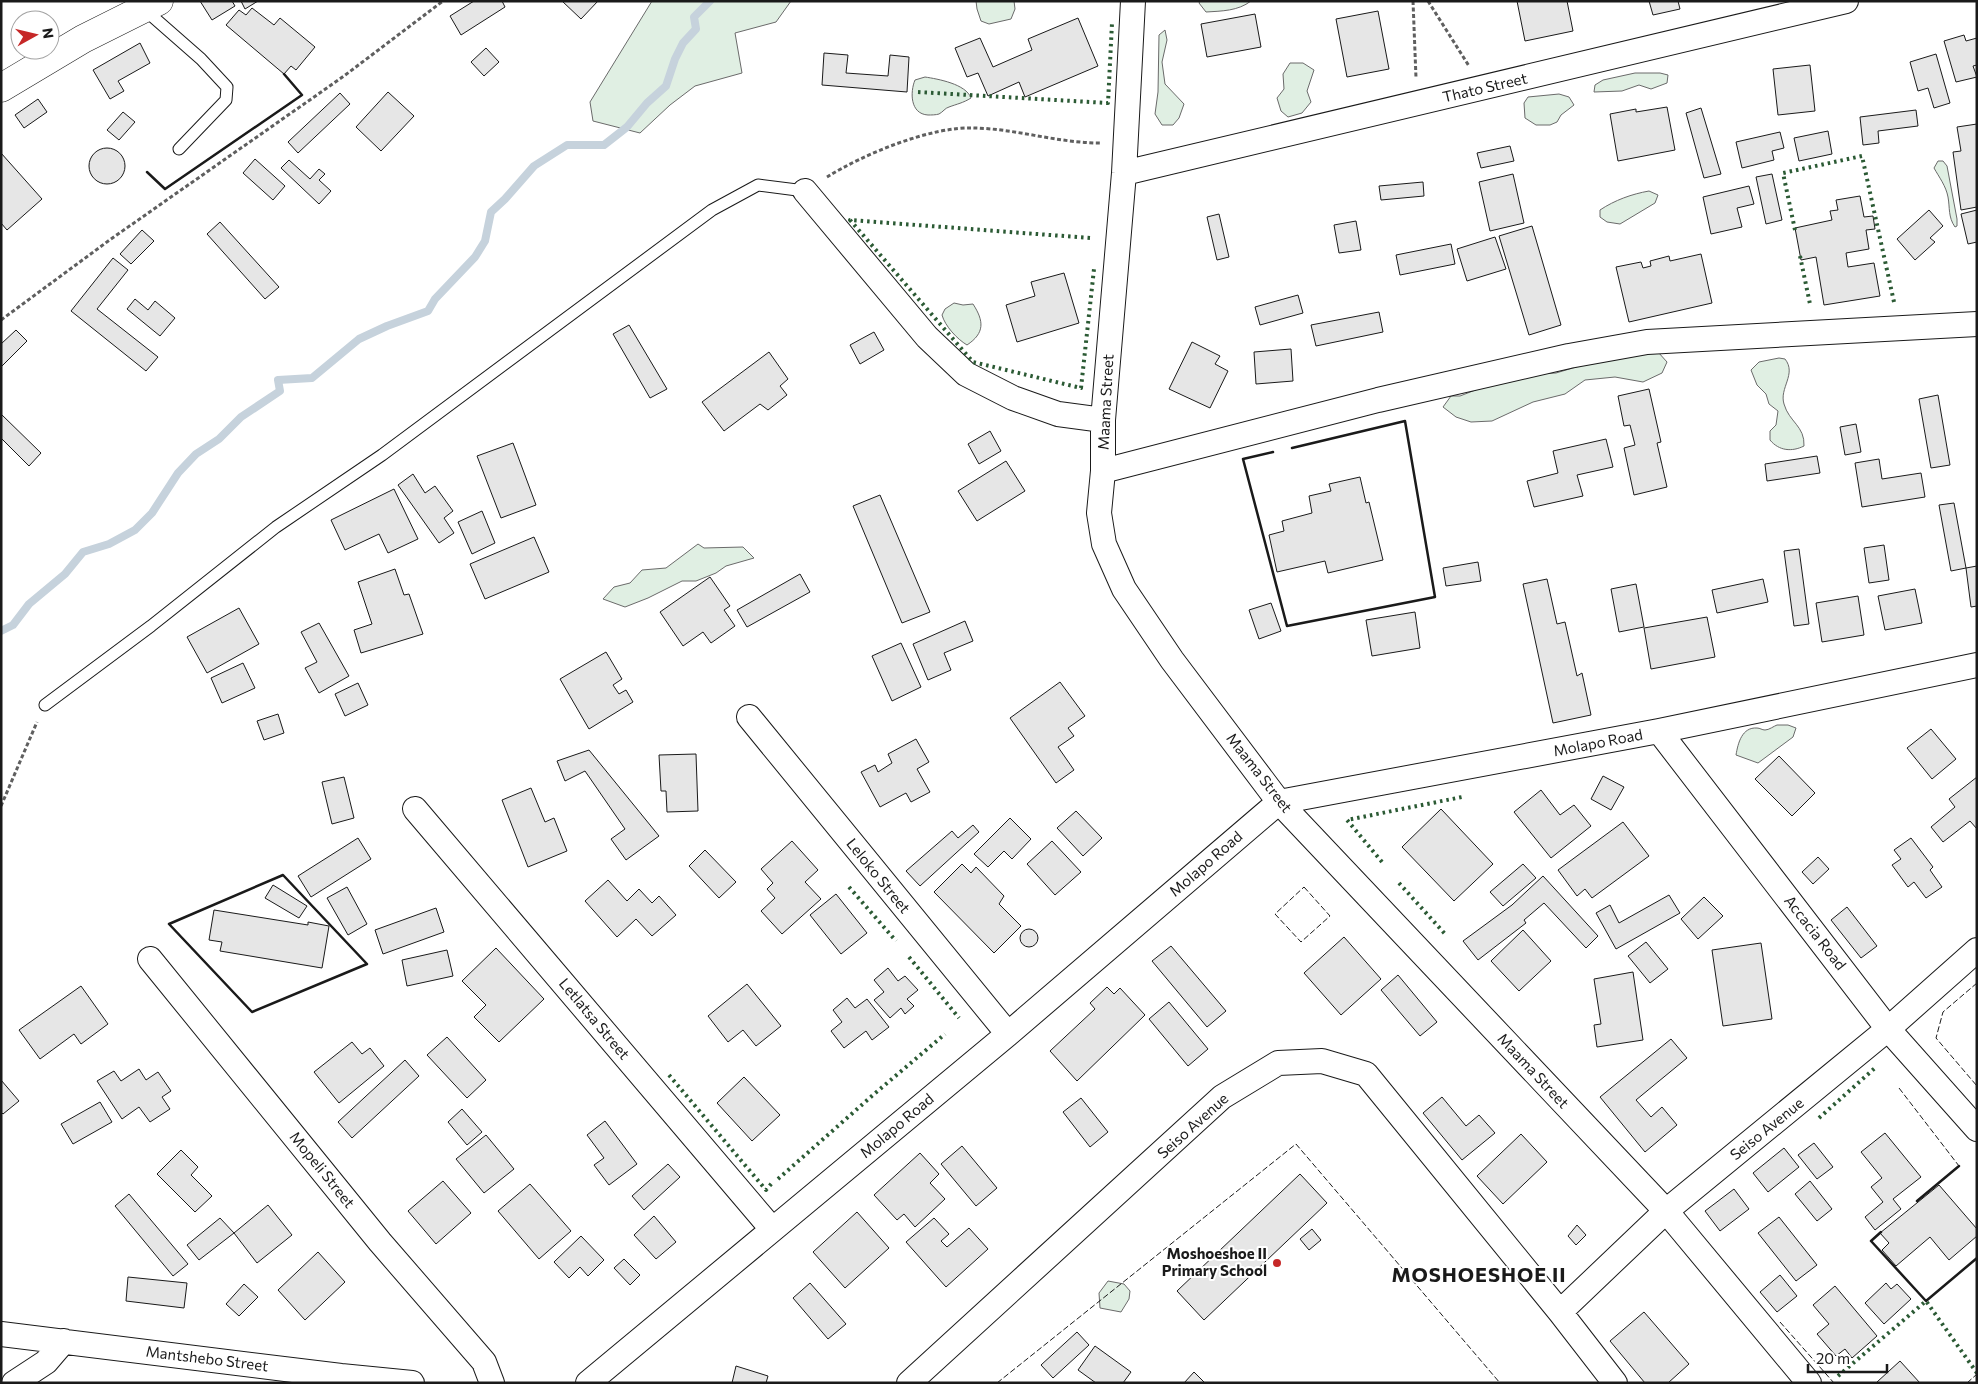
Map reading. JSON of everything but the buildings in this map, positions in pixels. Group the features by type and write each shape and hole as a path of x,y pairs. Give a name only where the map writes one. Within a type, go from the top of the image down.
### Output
{"street":[{"name":"Maama Street","path":"1133,1 1124,173 1103,420 1103,471 1099,513 1104,544 1124,589 1172,660 1279,802 1666,1212 1809,1383"},
{"name":"Thato Street","path":"1124,173 1846,1"},
{"path":"1,88 83,39 152,5"},
{"path":"805,191 927,337 966,374 1013,398 1058,414 1103,420"},
{"path":"1103,471 1378,400 1569,356 1637,344 1977,324"},
{"name":"Molapo Road","path":"588,1383 1008,1034 1279,802 1974,670"},
{"name":"Leloko Street","path":"749,717 1008,1034"},
{"name":"Accacia Road","path":"1659,731 1888,1029 1977,1129"},
{"name":"Letlatsa Street","path":"415,809 772,1230"},
{"name":"Seiso Avenue","path":"1560,1312 1666,1212 1888,1029 1977,950"},
{"name":"Mopeli Street","path":"150,959 380,1242 484,1362 492,1383"},
{"name":"Seiso Avenue","path":"909,1383 1222,1097 1278,1063 1322,1061 1366,1074 1560,1312 1615,1383"},
{"name":"Mantshebo Street","path":"1,1334 412,1383"},
{"path":"14,1383 46,1362 64,1341"}],"lane":[{"path":"152,5 227,87 226,100 179,149"},
{"path":"45,705 151,626 276,527 382,455 712,210 758,185 805,191"}],"path":[{"path":"1,320 111,239 344,76 443,1"},
{"path":"1412,1 1416,63 1416,104"},
{"path":"1428,1 1468,64 1487,87"},
{"path":"805,191 841,169 868,156 932,132 973,128 1023,133 1079,143 1126,142"},
{"path":"1,806 45,705"}],"green space":[{"path":"652,1 791,1 776,22 735,33 742,73 695,86 670,105 640,133 593,121 590,102"},
{"path":"976,1 1014,1 1015,9 1011,19 989,24 981,21"},
{"path":"1200,1 1251,1 1235,9 1206,12 1199,3"},
{"path":"1165,30 1167,40 1162,62 1165,84 1184,104 1179,118 1173,125 1162,125 1155,114 1158,92 1159,35"},
{"path":"1290,63 1303,63 1314,70 1307,91 1311,102 1302,113 1288,117 1281,111 1277,98 1284,89 1283,74"},
{"path":"1635,73 1660,73 1668,75 1667,83 1651,89 1639,85 1622,91 1594,92 1595,85 1603,80"},
{"path":"925,77 958,86 964,89 971,98 939,114 922,114 915,107 912,90 915,80"},
{"path":"1559,94 1569,97 1574,105 1561,115 1557,122 1550,125 1536,125 1525,118 1524,103 1528,97"},
{"path":"1938,161 1943,161 1947,166 1957,219 1957,226 1955,227 1950,216 1946,189 1934,168"},
{"path":"1649,191 1658,195 1655,203 1620,224 1607,222 1600,217 1600,210 1612,203"},
{"path":"954,303 963,305 973,304 981,321 980,331 967,345 952,332 942,315 945,309"},
{"path":"1658,352 1667,362 1662,373 1643,382 1615,377 1585,380 1565,394 1533,402 1492,421 1471,422 1456,417 1443,407 1451,396 1460,396 1501,380 1535,374 1556,373 1606,358"},
{"path":"1779,358 1785,359 1789,370 1783,398 1784,404 1804,439 1804,446 1790,450 1777,446 1770,440 1770,431 1776,425 1778,411 1769,404 1766,394 1757,385 1751,370 1759,362"},
{"path":"698,544 704,548 743,547 754,558 726,566 716,573 696,581 682,581 625,607 603,599 614,587 630,583 642,570 666,568"},
{"path":"1777,725 1788,725 1796,728 1793,737 1758,763 1736,755 1740,741 1748,730 1757,728 1767,730"},
{"path":"1108,1281 1124,1284 1130,1291 1129,1299 1121,1312 1100,1308 1099,1293"}],"waterway":[{"path":"1,631 13,625 29,604 65,574 83,552 109,544 135,530 152,513 178,473 196,454 219,439 241,417 280,391 278,380 312,378 359,339 387,326 428,311 435,299 475,257 485,241 491,212 534,166 567,145 604,145 627,127 647,103 666,86 675,59 683,43 696,29 694,17 710,1"}],"hedge":[{"path":"918,92 1108,103 1112,23"},
{"path":"1795,230 1783,173 1862,156 1894,302"},
{"path":"1090,238 850,220 973,362 1081,388 1094,269"},
{"path":"1800,256 1810,304"},
{"path":"1382,862 1347,820 1462,797"},
{"path":"1399,883 1446,935"},
{"path":"849,887 896,941"},
{"path":"909,957 959,1018"},
{"path":"778,1179 945,1034"},
{"path":"1819,1118 1876,1067"},
{"path":"669,1075 766,1190 772,1183"},
{"path":"1838,1376 1926,1301 1977,1373"}],"fence":[{"path":"1304,887 1330,916 1301,942 1275,914 1304,887"},
{"path":"1977,983 1943,1012 1936,1038 1977,1086"},
{"path":"1899,1088 1959,1166"},
{"path":"997,1383 1296,1144 1500,1383"},
{"path":"1780,1322 1834,1383"},
{"path":"1967,1383 1977,1374"}],"wall":[{"path":"147,172 165,189 302,95 284,74"},
{"path":"1273,452 1243,459 1287,626 1435,597 1405,421 1292,448"},
{"path":"283,875 367,964 252,1012 169,924 283,875"},
{"path":"1917,1201 1959,1166"},
{"path":"1881,1232 1871,1241 1926,1301 1977,1258"}],"place":[{"name":"Moshoeshoe II Primary School","path":"1277,1263"}],"district":[{"name":"MOSHOESHOE II","path":"1479,1275"}]}
